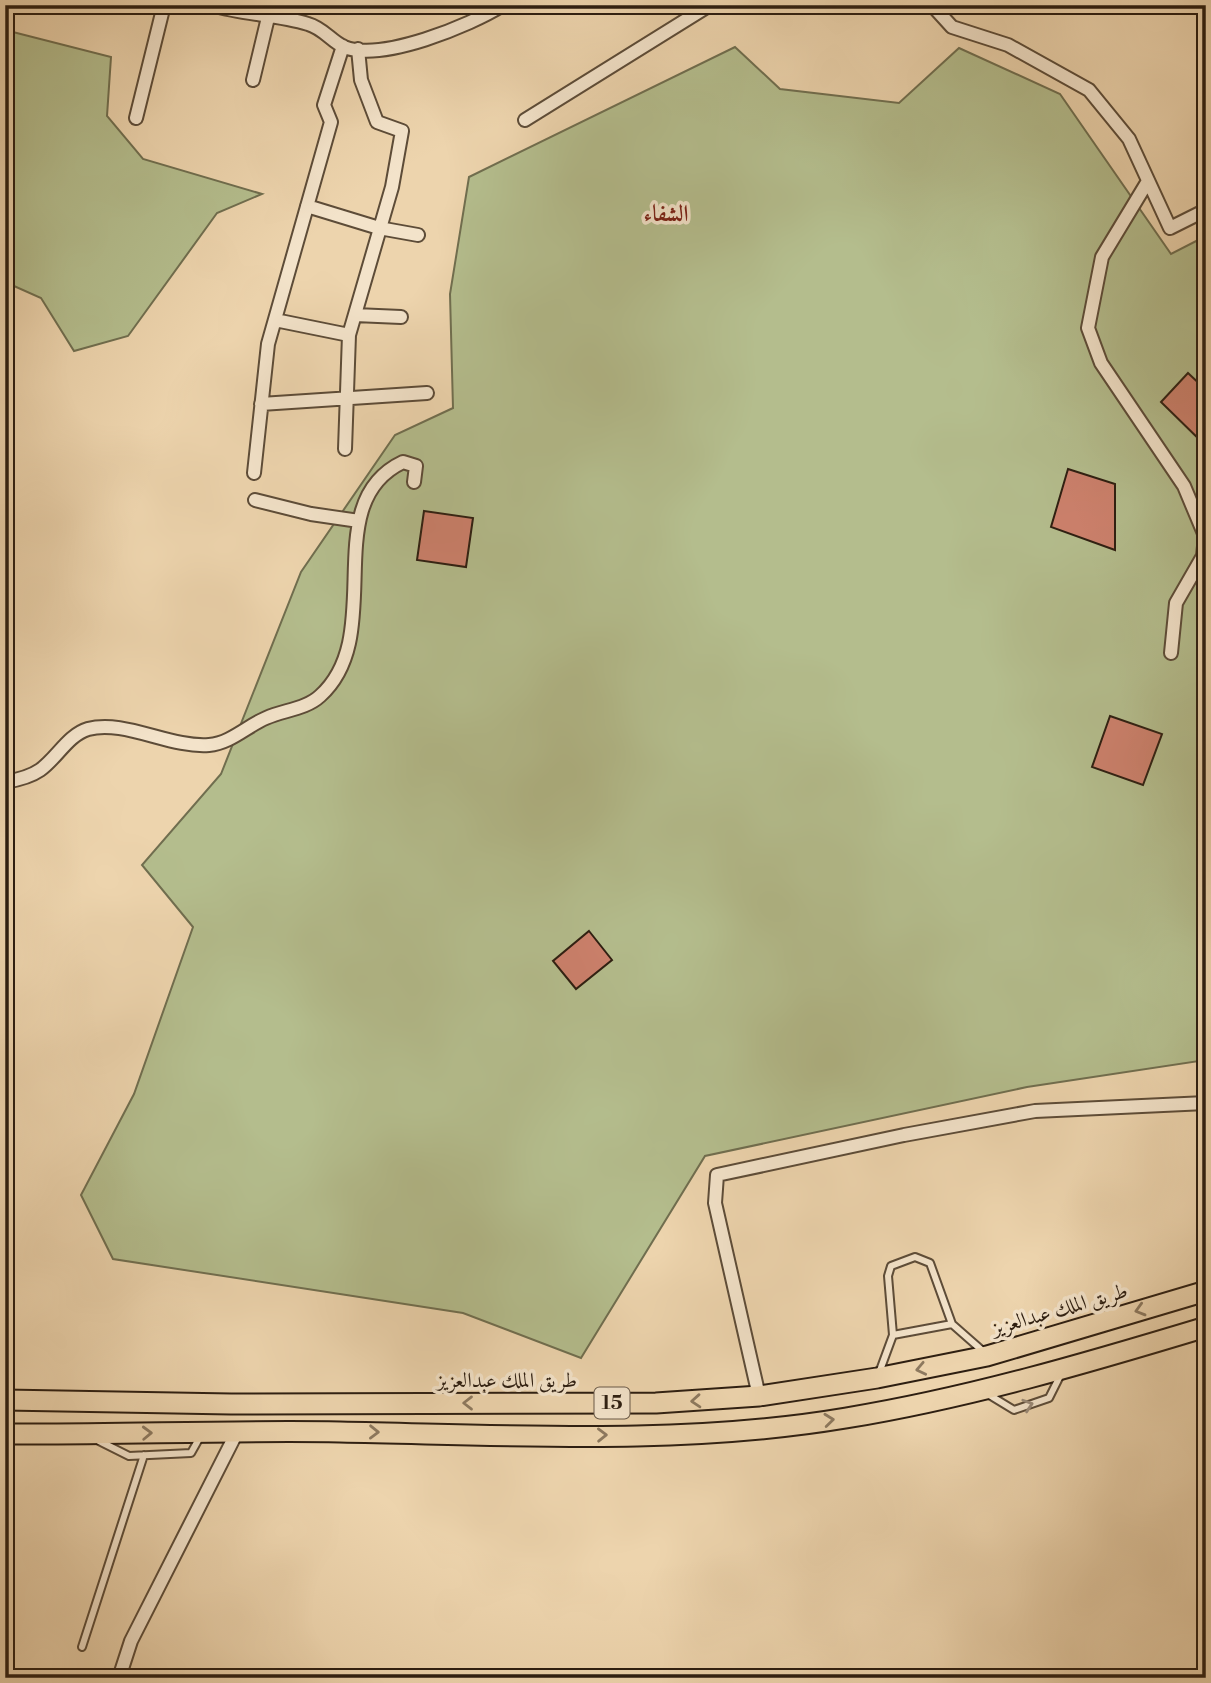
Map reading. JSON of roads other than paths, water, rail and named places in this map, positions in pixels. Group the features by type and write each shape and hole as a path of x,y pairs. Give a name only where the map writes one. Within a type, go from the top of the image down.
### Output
{"highway":[{"name":"طريق الملك عبدالعزيز","path":"5,1400 231,1404 656,1403 759,1396 877,1378 987,1356 1206,1291"},
{"name":"15","path":"5,1434 88,1435 238,1430 547,1436 722,1432 844,1419 982,1391 1063,1371 1206,1327"}],"street":[{"path":"136,118 164,5"},
{"path":"212,5 270,11 310,24 330,34 343,46 358,49 399,49 503,5"},
{"path":"525,120 710,5"},
{"path":"932,5 952,27 1009,46 1089,90 1129,139 1170,228 1206,210"},
{"path":"253,80 270,11"},
{"path":"254,473 268,344 331,122 324,105 343,46"},
{"path":"345,449 349,335 392,187 402,131 377,122 361,80 358,49"},
{"path":"1148,181 1102,257 1088,328 1101,363 1184,486 1205,536 1203,556 1176,603 1171,653"},
{"path":"307,206 379,228 418,235"},
{"path":"355,315 401,317"},
{"path":"275,320 349,335"},
{"path":"261,404 427,393"},
{"path":"5,782 38,772 74,737 92,728 128,731 180,744 210,745 231,738 267,718 310,703 338,673 350,639 359,521 369,491 395,466 403,462 416,466 414,482"},
{"path":"255,500 311,514 359,521"},
{"path":"759,1396 715,1203 717,1175 904,1135 1035,1111 1206,1103"},
{"path":"118,1678 131,1641 238,1430"}],"lane":[{"path":"877,1378 893,1335 888,1276 891,1266 915,1257 930,1264 951,1324 987,1356"},
{"path":"893,1335 951,1324"},
{"path":"88,1435 129,1456 191,1453 203,1431"},
{"path":"82,1647 144,1455"}],"district":[{"name":"الشفاء","path":"666,214"}]}
